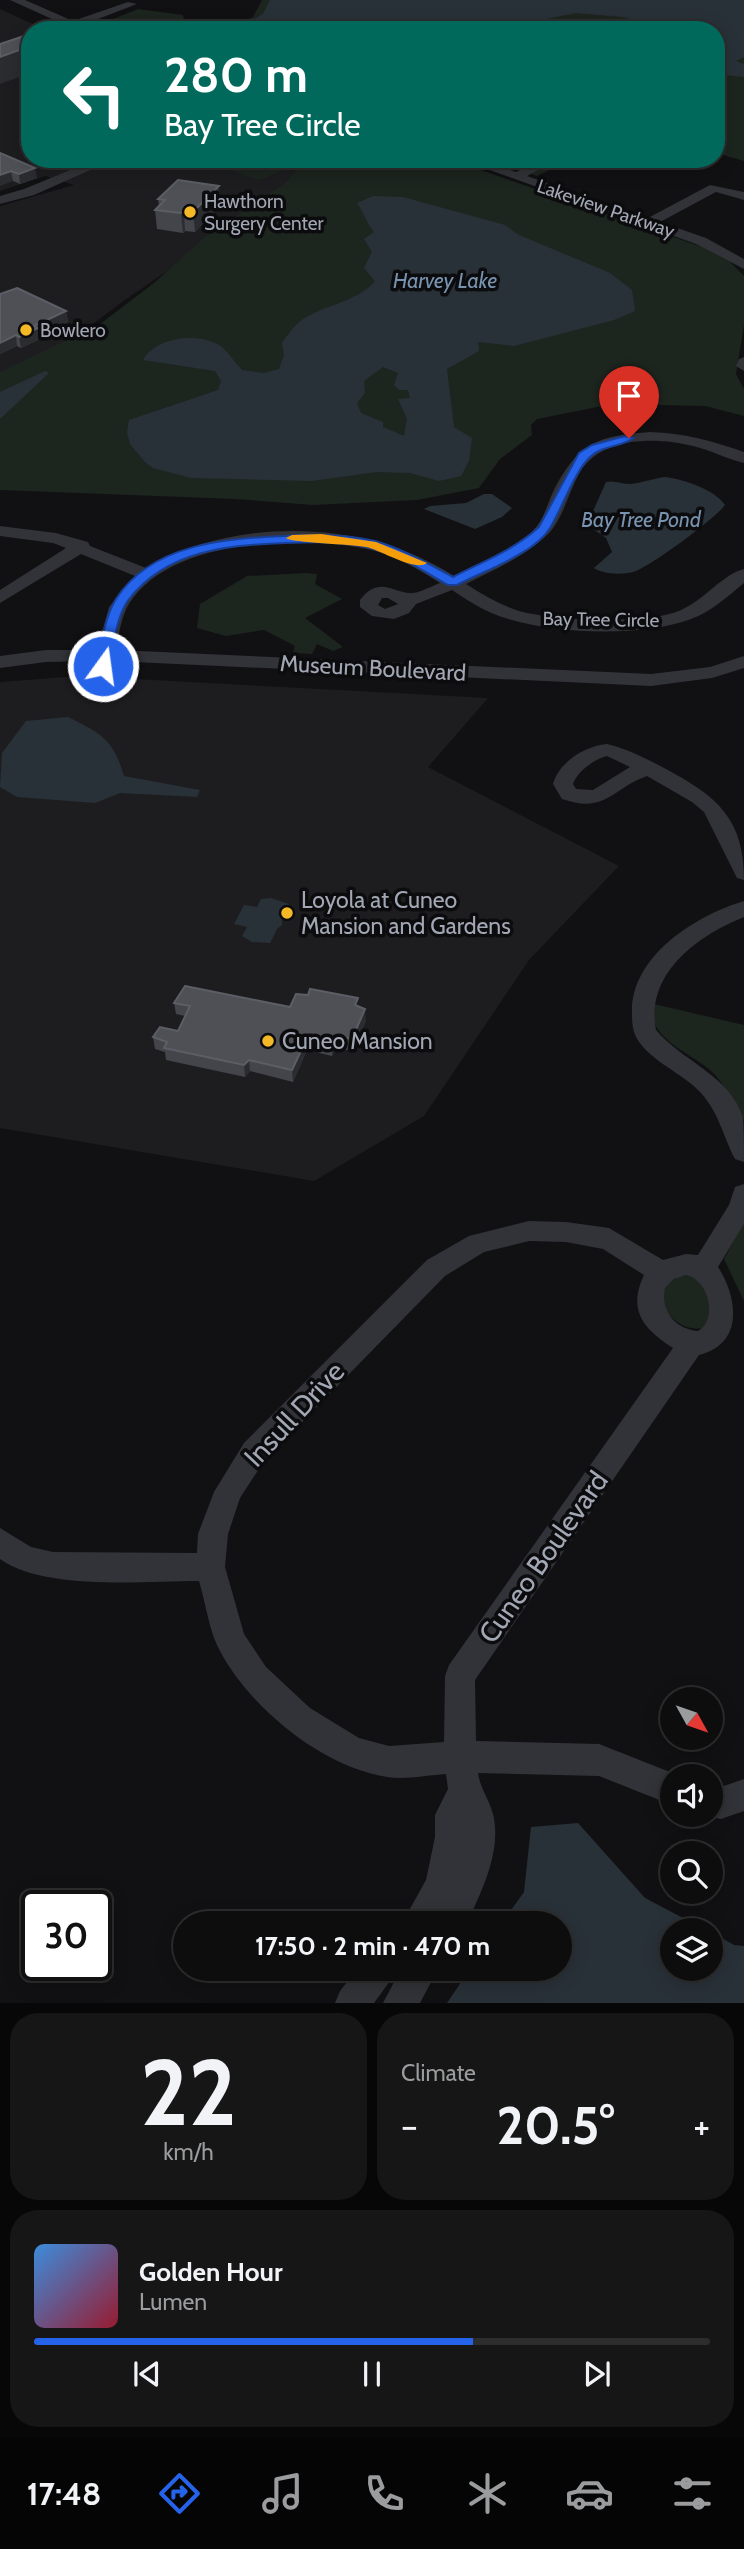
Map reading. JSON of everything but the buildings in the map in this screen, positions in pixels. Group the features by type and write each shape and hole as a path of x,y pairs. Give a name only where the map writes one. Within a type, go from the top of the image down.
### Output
{"street":[{"path":"15,0 62,21"},
{"path":"92,21 134,2"},
{"path":"0,4 39,21"},
{"path":"0,200 29,192 87,168"},
{"name":"Lakeview Parkway","path":"490,168 719,249 744,265"},
{"path":"516,177 534,168"},
{"path":"648,223 708,190 719,188 744,196"},
{"path":"407,601 514,551 535,537 544,529 583,456 596,447 629,438 678,436 704,442 744,458"},
{"path":"0,531 56,538 82,546 146,574"},
{"name":"Bay Tree Circle","path":"104,660 116,611 123,598 146,574 192,552 231,541 321,538 372,544 400,553 499,610 520,617 556,621 633,623 668,620 686,615 744,574"},
{"path":"0,598 82,546"},
{"name":"Museum Boulevard","path":"0,662 46,656 595,690 686,688 744,676"},
{"name":"Museum Boulevard","path":"0,673 104,660 651,680 712,672 744,662"},
{"path":"646,769 693,791 709,804 744,873"},
{"path":"744,909 722,916 683,942 663,962 647,986 641,1009 645,1034 672,1058 695,1073 726,1108 738,1129 744,1152"},
{"path":"705,1266 741,1208 744,1194"},
{"name":"Insull Drive","path":"660,1784 599,1760 460,1757 390,1762 352,1752 299,1719 255,1678 231,1641 210,1567 213,1534 228,1492 254,1452 436,1268 478,1243 529,1231 566,1232 609,1239 662,1273"},
{"path":"682,1265 705,1266 718,1271 738,1290 741,1325 719,1339 694,1342 668,1332 652,1313 650,1291 662,1273 682,1265"},
{"name":"Cuneo Boulevard","path":"456,1911 463,1898 478,1840 477,1812 464,1792 460,1757 460,1676 694,1342"},
{"path":"0,1542 24,1559 53,1566 210,1567"},
{"name":"Cuneo Boulevard","path":"426,1911 441,1885 451,1837 451,1815 464,1792"},
{"path":"723,1802 744,1795"},
{"path":"352,2003 369,1981"},
{"path":"400,2003 414,1981"}],"shaded area":[{"path":"262,0 744,0 744,161 725,156 725,21 244,21 253,17"},
{"path":"0,9 26,21 21,21 21,58 0,66"},
{"path":"138,9 183,15 188,21 108,21"},
{"path":"21,60 21,168 317,168 63,346 0,377 0,206 74,185 45,176 0,191 0,68"},
{"path":"225,168 289,168 259,180"},
{"path":"475,168 702,247 730,262 744,276 744,325 736,374 744,389 744,416 705,406 612,404 537,419 531,425 532,435 500,459 479,488 417,500 313,505 235,499 0,490 0,372 100,324 154,283 206,236 285,183 297,170"},
{"path":"514,168 553,168 537,176"},
{"path":"317,574 315,584 342,599 305,618 343,647 333,651 317,644 312,654 293,653 295,646 264,630 226,636 197,628 200,604 247,576"},
{"name":"Loyola at Cuneo Mansion and Gardens","path":"79,676 488,698 428,767 619,866 529,960 424,1116 314,1181 0,1128 0,682"},
{"path":"654,1004 744,1025 744,1120 716,1076 662,1035 653,1016"},
{"path":"744,1222 744,1301 724,1259"},
{"path":"687,1275 716,1284 707,1328 687,1327 671,1317 662,1306 664,1288 677,1277"}],"water":[{"path":"270,0 744,0 744,57 736,61 744,64 744,77 725,75 725,21 636,21 623,17 576,13 536,21 250,21 263,14"},
{"name":"Harvey Lake","path":"373,196 403,197 505,225 519,235 610,273 632,290 635,311 614,320 514,346 478,342 479,351 447,369 454,427 472,438 469,461 461,476 439,481 410,473 377,472 312,481 191,478 153,468 145,462 130,444 127,433 129,420 218,390 221,381 215,371 143,360 149,352 157,346 178,339 200,339 219,345 242,370 264,373 279,369 284,355 282,343 296,325 315,313 357,295 375,281 364,268 372,252 364,239 374,232 357,203","holes":["383,367 398,373 394,385 399,390 408,390 410,398 398,399 407,419 404,436 383,427 383,422 361,413 357,403 365,393 364,381"]},
{"path":"45,371 49,373 0,419 0,392"},
{"name":"Bay Tree Pond","path":"666,477 707,490 725,505 683,541 636,571 615,574 594,568 612,552 606,538 583,522 594,509 606,482 630,484"},
{"path":"484,494 492,494 512,508 502,517 475,529 424,509 430,506 466,503"},
{"path":"68,717 105,739 124,776 200,790 197,797 120,793 95,803 17,797 0,787 2,753 26,721"},
{"path":"271,898 289,904 282,918 282,925 270,943 252,942 242,936 247,927 234,924 244,905 257,907 261,899"},
{"path":"578,1823 645,1898 683,1918 660,1918 660,1981 723,1981 723,1939 734,1945 744,1946 744,2003 447,2003 462,1981 572,1981 572,1911 511,1911 524,1892 531,1827"}],"slow traffic":[{"path":"292,538 321,538 372,544 420,563"}],"place":[{"name":"Hawthorn Surgery Center","path":"190,212"},
{"name":"Bowlero","path":"26,330"},
{"name":"Loyola at Cuneo Mansion and Gardens","path":"287,913"},
{"name":"Cuneo Mansion","path":"268,1041"}],"route":[{"path":"103,666 116,611 123,598 146,574 173,559 201,548 231,541 321,538 372,544 400,553 452,582 514,551 535,537 544,529 583,456 596,447 629,438"}]}
